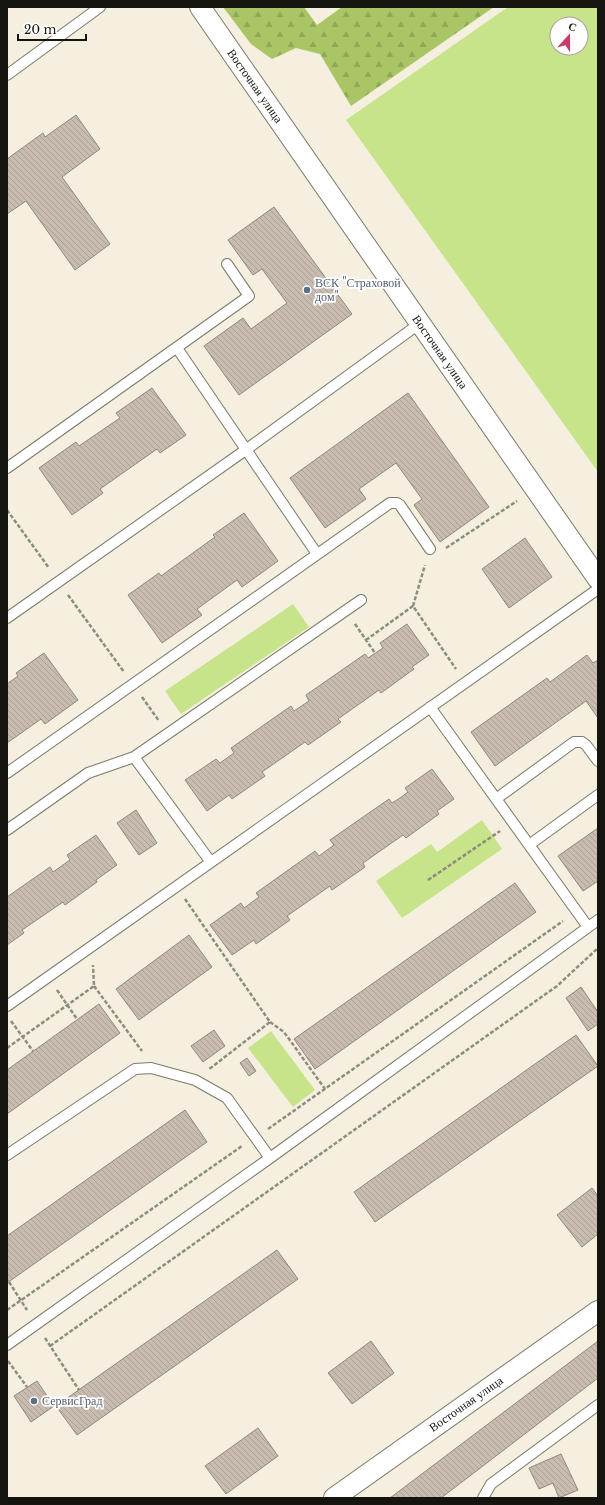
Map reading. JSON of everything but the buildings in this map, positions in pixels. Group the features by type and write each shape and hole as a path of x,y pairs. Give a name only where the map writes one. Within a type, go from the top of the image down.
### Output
{"street":[{"name":"Восточная улица","path":"200,7 598,578"},
{"name":"Восточная улица","path":"334,1498 598,1311"}],"lane":[{"path":"7,76 100,7"},
{"path":"7,468 249,296 227,264"},
{"path":"7,618 247,449 420,324"},
{"path":"177,348 317,554"},
{"path":"7,773 390,503 400,505 430,549"},
{"path":"7,1006 598,589"},
{"path":"7,830 88,773 134,758 361,600"},
{"path":"430,707 588,927"},
{"path":"496,799 574,742 582,742 586,745 598,761"},
{"path":"134,758 210,862"},
{"path":"529,846 598,795"},
{"path":"7,1345 270,1158 598,920"},
{"path":"7,1155 135,1069 151,1068 195,1080 227,1098 270,1158"},
{"path":"483,1498 491,1484 598,1405"}],"path":[{"path":"366,640 412,606 430,549 438,550 445,548 535,489"},
{"path":"7,510 168,734"},
{"path":"412,606 465,682"},
{"path":"346,610 375,653"},
{"path":"428,880 512,823"},
{"path":"176,886 270,1022 284,1032 324,1089"},
{"path":"7,1310 568,917"},
{"path":"92,946 94,986 146,1056 151,1068"},
{"path":"50,1346 557,986 598,948"},
{"path":"48,977 77,1019"},
{"path":"7,1048 94,986"},
{"path":"11,1020 33,1051"},
{"path":"195,1080 270,1022"},
{"path":"7,1359 27,1387"}],"green space":[{"path":"223,7 304,7 317,25 342,7 494,7 351,106 320,54 296,48 272,59 251,44"},
{"path":"508,7 598,7 598,472 346,120"},
{"path":"293,604 309,627 181,714 165,691"},
{"path":"482,820 502,849 402,918 376,881 431,844 437,852"},
{"path":"271,1031 315,1090 293,1107 248,1048"}],"place":[{"name":"ВСК \"Страховой дом\"","path":"307,290"},
{"name":"СервисГрад","path":"34,1401"}]}
